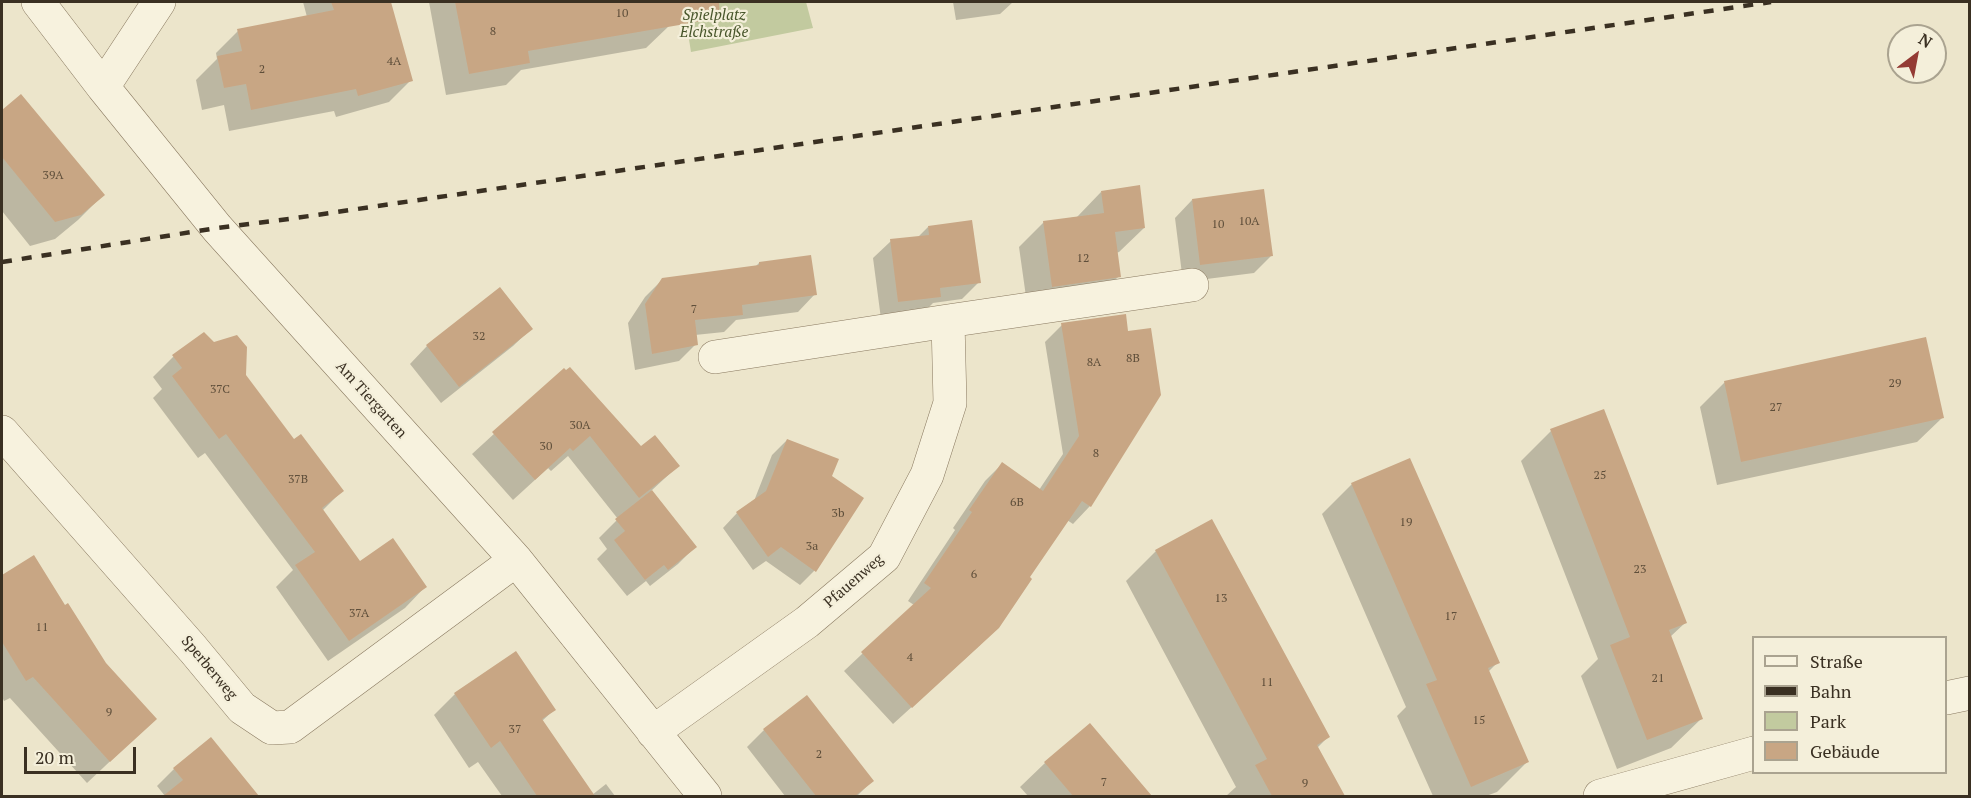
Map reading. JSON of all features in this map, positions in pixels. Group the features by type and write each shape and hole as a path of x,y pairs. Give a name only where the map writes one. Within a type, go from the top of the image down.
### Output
{"street":[{"name":"Am Tiergarten","path":"38,2 103,87 217,228 516,560 705,796"},
{"path":"103,87 159,2"},
{"path":"715,357 1192,285"},
{"name":"Pfauenweg","path":"653,732 807,622 884,557 927,475 950,403 948,321"},
{"name":"Sperberweg","path":"2,432 242,708 272,728 290,727 516,560"},
{"path":"1947,698 1970,693"},
{"path":"1600,796 1752,754"}],"green space":[{"name":"Spielplatz Elchstraße","path":"683,2 806,2 813,28 691,52"}],"building":[{"path":"331,2 391,2 413,81 358,96 356,89 251,110 246,84 224,88 217,56 242,51 237,29 334,10"},
{"path":"455,2 719,2 720,18 528,51 530,63 469,74"},
{"path":"21,94 105,195 81,215 55,222 2,157 2,110"},
{"path":"1140,185 1145,228 1115,232 1121,277 1052,287 1043,221 1104,213 1101,191"},
{"path":"1264,189 1273,256 1200,265 1192,199"},
{"path":"972,220 981,283 940,288 941,297 898,302 890,239 929,235 928,226"},
{"path":"811,255 817,295 742,305 743,315 695,320 698,345 652,354 645,304 662,278 759,265 759,262"},
{"path":"500,287 533,329 459,387 426,345"},
{"path":"1126,314 1128,331 1151,328 1161,395 1091,507 1082,501 1030,577 1032,579 999,628 912,708 861,652 931,588 924,583 972,512 969,510 1002,462 1043,491 1079,436 1061,323"},
{"path":"204,332 214,342 237,335 247,347 246,375 294,439 301,434 344,491 322,508 360,561 393,538 427,587 349,641 295,565 315,552 226,434 219,439 172,376 182,368 172,355"},
{"path":"1926,337 1944,418 1741,462 1724,381"},
{"path":"570,367 641,446 655,435 680,466 639,498 590,436 573,451 570,448 535,480 492,432 564,368 566,370"},
{"path":"1604,409 1687,623 1669,630 1703,719 1647,740 1610,645 1630,637 1550,429"},
{"path":"787,439 839,459 832,476 864,498 816,572 781,547 768,557 736,512 766,491"},
{"path":"1410,458 1500,663 1488,668 1529,762 1471,787 1426,684 1437,680 1351,483"},
{"path":"652,490 697,547 668,570 664,565 645,580 614,540 625,531 615,519"},
{"path":"1212,519 1330,737 1317,745 1345,796 1272,796 1255,765 1267,759 1155,550"},
{"path":"34,555 65,605 68,603 106,663 157,719 110,762 33,677 26,681 2,642 2,575"},
{"path":"516,651 556,710 542,719 595,796 537,796 500,741 491,748 454,693"},
{"path":"807,695 874,781 855,796 816,796 763,729"},
{"path":"1090,723 1152,796 1073,796 1044,762"},
{"path":"211,737 259,796 163,796 183,780 173,768"}],"railway":[{"path":"2,262 217,228 1771,2"}]}
